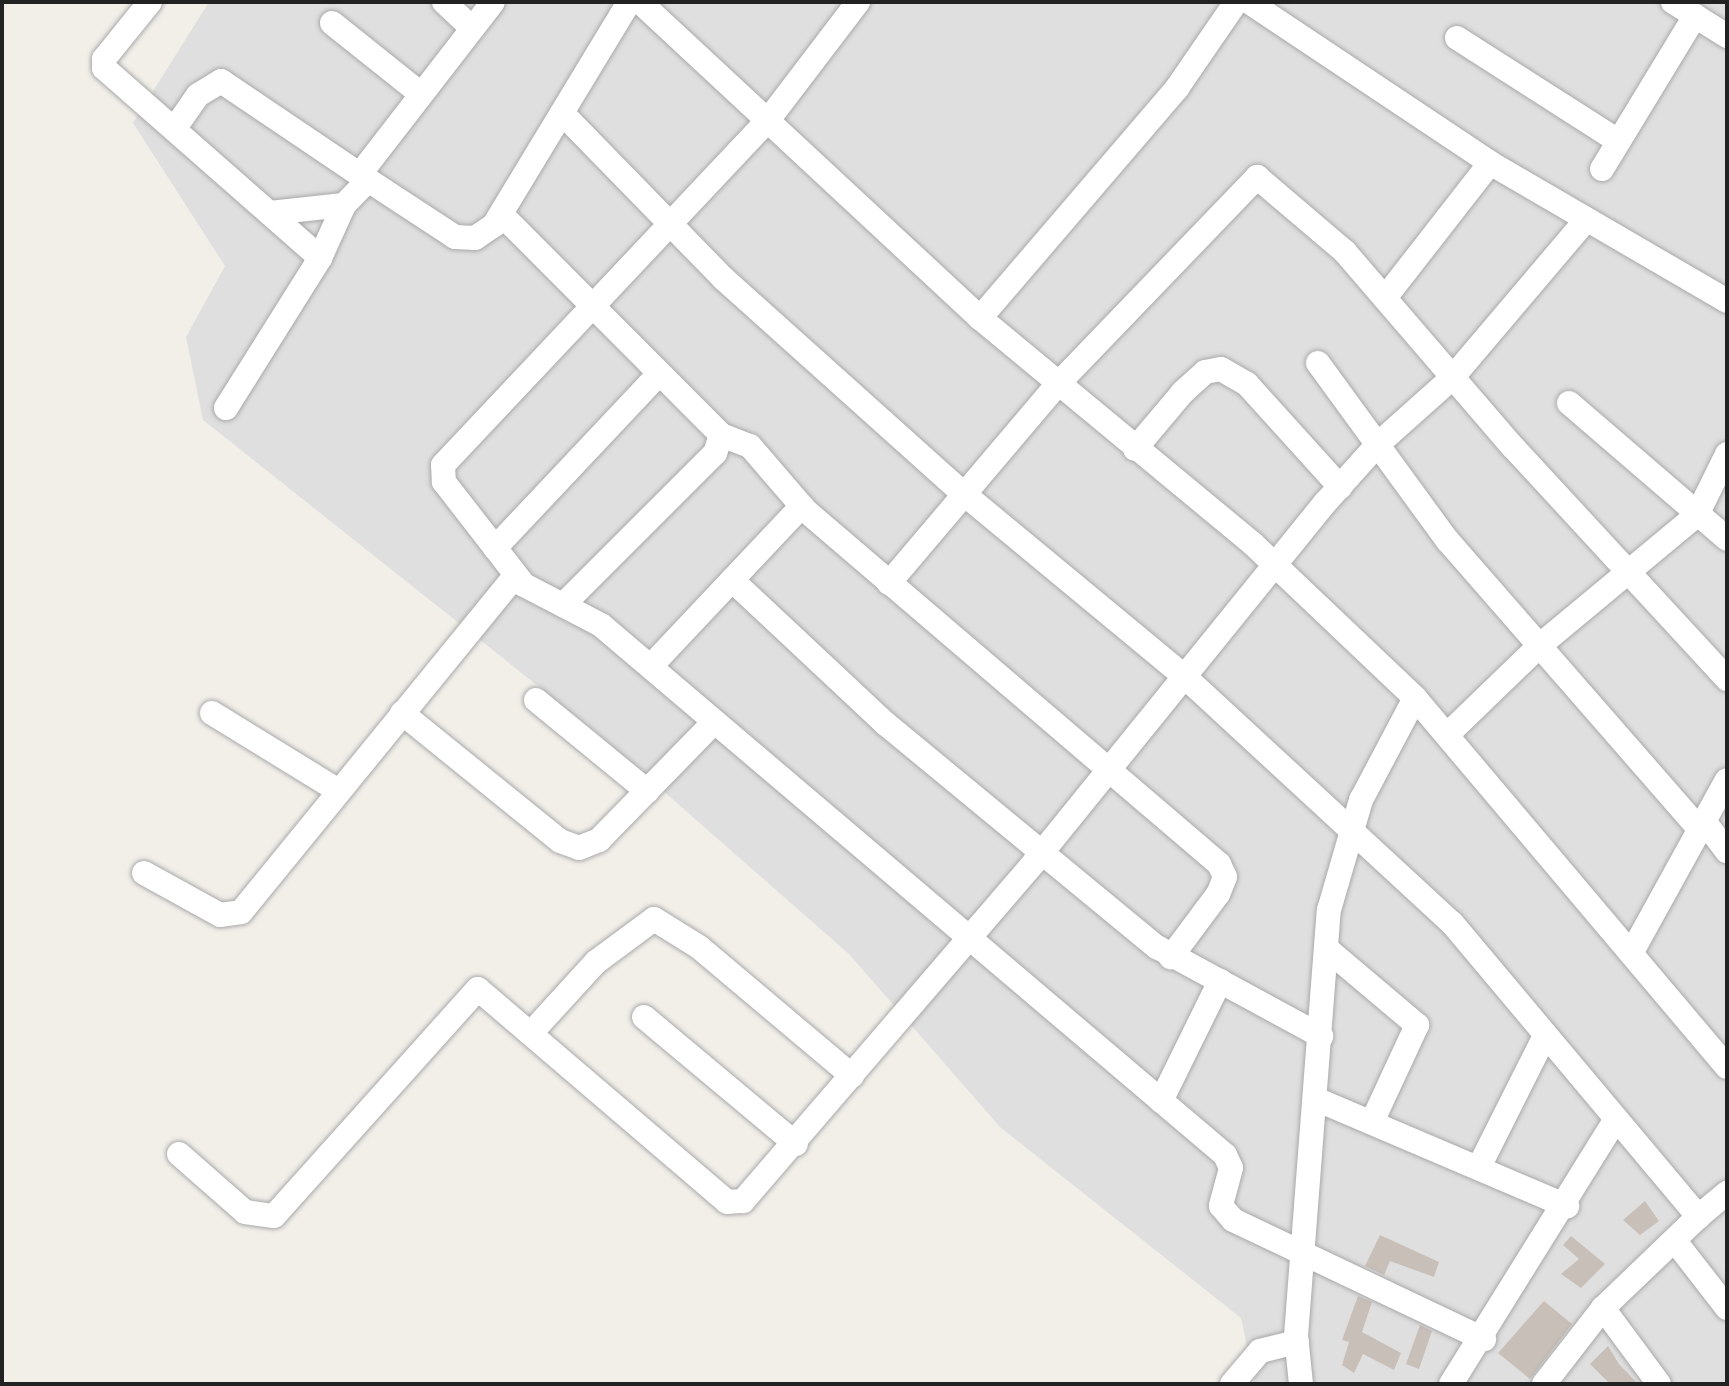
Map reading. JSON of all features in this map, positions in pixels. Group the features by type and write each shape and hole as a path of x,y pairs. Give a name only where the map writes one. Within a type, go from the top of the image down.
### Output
{"street":[{"path":"150,2 104,59 104,68 320,258"},
{"path":"444,2 472,28"},
{"path":"226,408 320,258 344,205 421,94 493,2"},
{"path":"175,128 198,95 221,81 455,237 484,234 502,215 629,2"},
{"path":"639,2 769,119 980,318 1057,386 1274,564 1416,698 1449,733 1633,950 1727,1067"},
{"path":"858,2 769,119 592,310 443,465 444,482 515,576 563,605 586,613 651,666 1230,1160 1220,1195 1224,1212 1304,1255 1484,1339"},
{"path":"980,318 1177,88 1236,2"},
{"path":"1249,2 1490,163 1727,301"},
{"path":"1673,2 1727,36"},
{"path":"1602,169 1695,16"},
{"path":"332,23 421,94"},
{"path":"1457,38 1618,141"},
{"path":"562,113 669,225 964,494 1184,676 1452,923 1698,1217"},
{"path":"1385,298 1490,163"},
{"path":"889,583 1057,386 1254,177 1345,252 1452,378 1727,679"},
{"path":"270,213 344,205"},
{"path":"502,215 592,310 721,435 750,446 802,506 889,583 1111,767 1224,872 1219,894 1171,957"},
{"path":"179,1154 245,1212 274,1216 468,993 486,993 727,1202 739,1203 754,1193 1040,855 1339,487 1377,445 1452,378 1586,220"},
{"path":"1318,363 1448,541 1539,646 1727,851"},
{"path":"1135,449 1183,392 1205,372 1221,369 1247,384 1339,487"},
{"path":"495,548 659,374"},
{"path":"1569,403 1727,539"},
{"path":"563,605 715,453 721,435"},
{"path":"1449,733 1539,646 1697,514 1727,454"},
{"path":"651,666 802,506"},
{"path":"144,873 220,915 234,915 515,576"},
{"path":"732,580 1040,855 1171,957 1321,1036"},
{"path":"1301,1384 1297,1342 1334,884 1350,827 1416,698"},
{"path":"536,700 647,791"},
{"path":"212,713 339,791"},
{"path":"402,713 572,847 599,840 714,722"},
{"path":"1633,950 1727,780"},
{"path":"532,1032 596,961 654,919 699,947 852,1076"},
{"path":"1327,948 1417,1025 1372,1122"},
{"path":"1161,1101 1220,981"},
{"path":"644,1017 796,1144"},
{"path":"1479,1167 1545,1036"},
{"path":"1318,1100 1567,1206"},
{"path":"1451,1384 1484,1339 1567,1206 1615,1121"},
{"path":"1544,1384 1603,1308 1698,1217 1727,1193"},
{"path":"1675,1241 1727,1308"},
{"path":"1603,1308 1659,1384"},
{"path":"1232,1384 1260,1351 1297,1342"}],"shaded area":[{"path":"209,2 1727,2 1727,1384 1255,1384 1241,1318 1000,1127 849,954 596,732 203,420 186,337 225,266 133,123"}],"building":[{"path":"1645,1201 1659,1221 1640,1235 1623,1220"},
{"path":"1380,1235 1439,1262 1434,1277 1390,1261 1384,1275 1365,1266"},
{"path":"1571,1236 1605,1264 1581,1288 1561,1274 1579,1259 1563,1245"},
{"path":"1358,1296 1372,1302 1362,1332 1401,1353 1394,1370 1363,1354 1354,1373 1342,1365 1349,1342 1342,1340"},
{"path":"1544,1301 1572,1324 1530,1379 1498,1353"},
{"path":"1420,1325 1432,1331 1419,1369 1406,1364"},
{"path":"1608,1346 1619,1364 1638,1384 1610,1384 1590,1364"}]}
